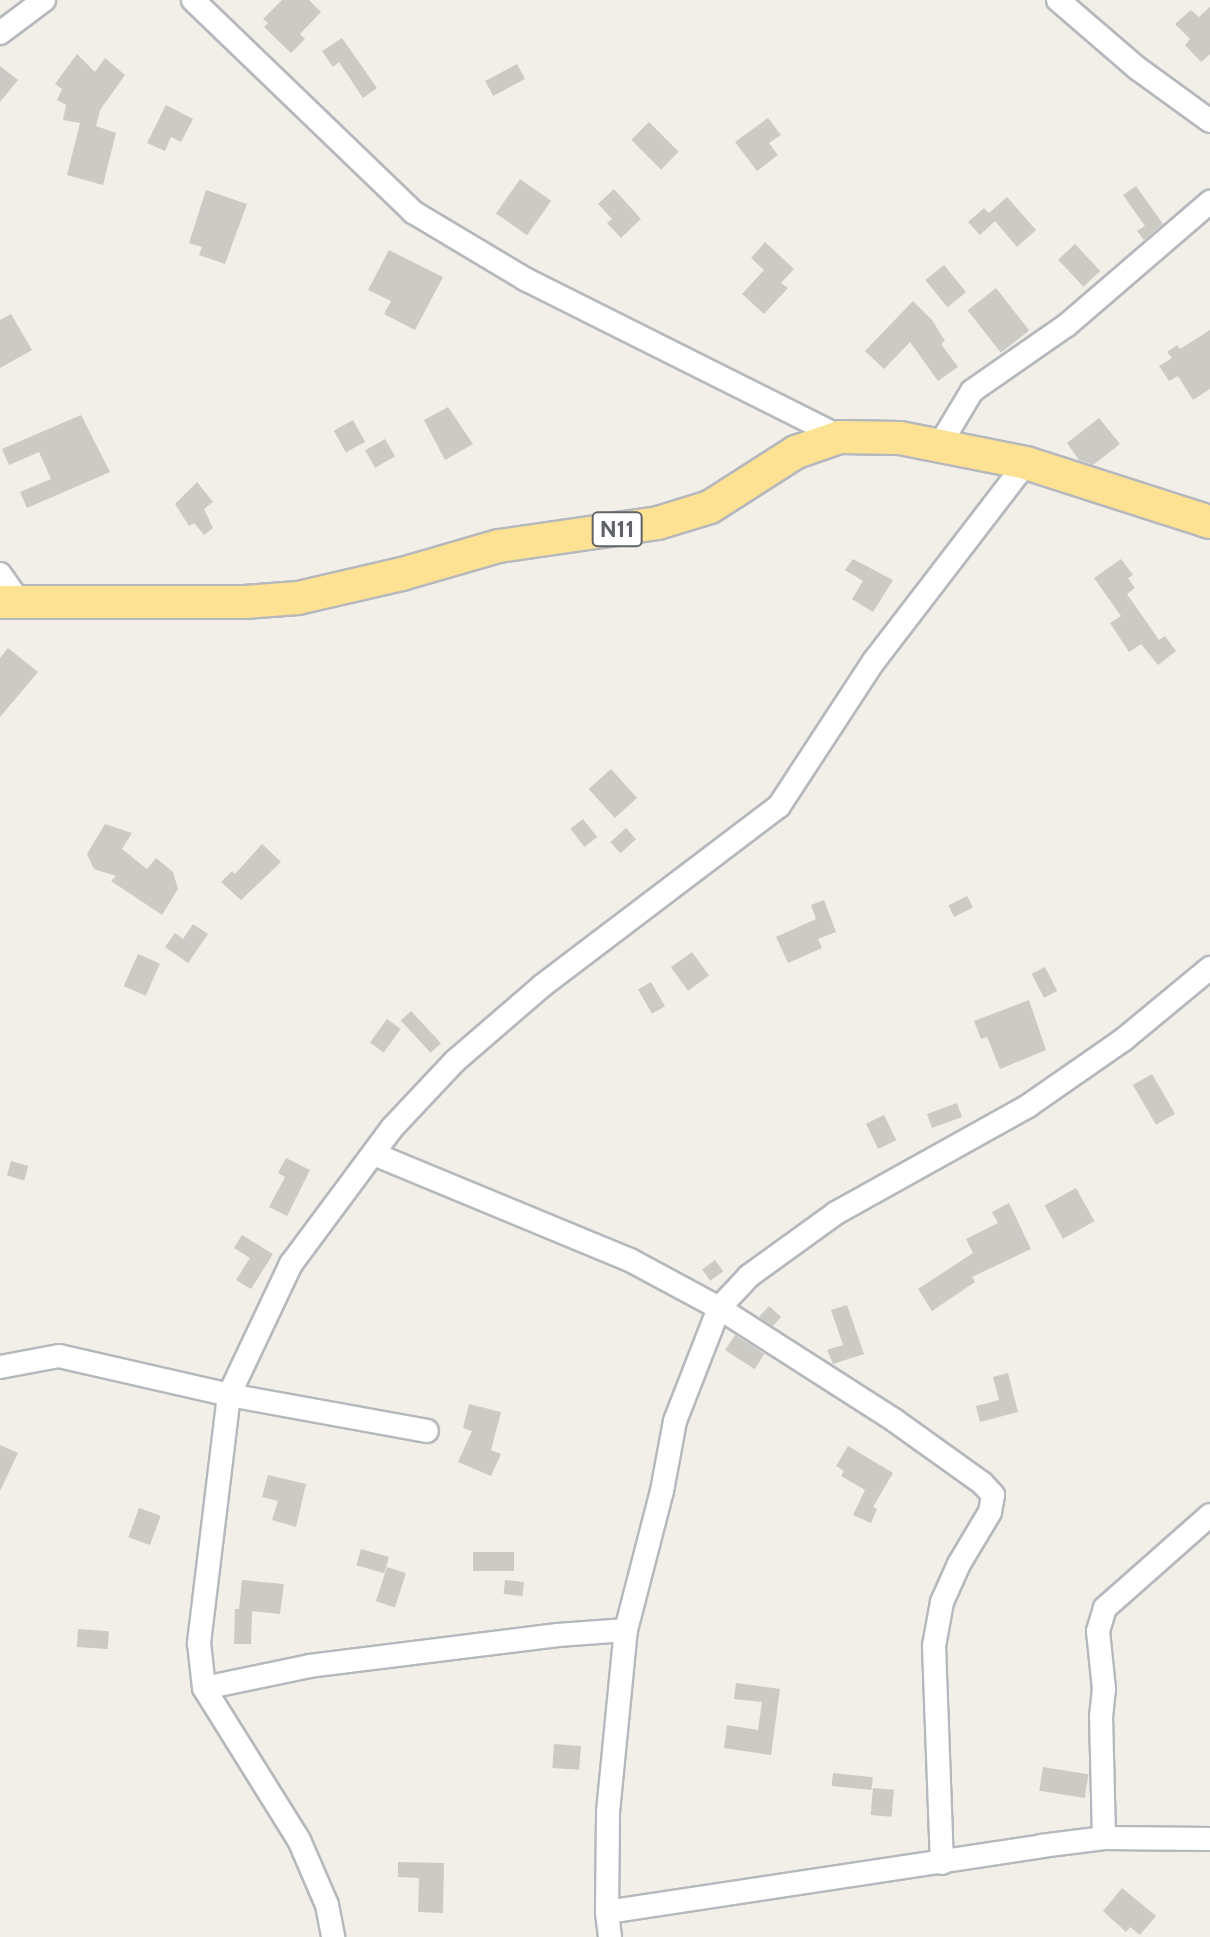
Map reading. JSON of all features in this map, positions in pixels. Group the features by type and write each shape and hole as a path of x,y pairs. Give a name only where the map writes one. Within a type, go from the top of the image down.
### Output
{"highway":[{"name":"N11","path":"10,601 245,602 298,598 402,574 499,546 658,523 710,507 796,452 840,437 900,438 1026,463 1210,522"}],"street":[{"path":"0,33 44,0"},
{"path":"193,0 413,212 525,279 840,437"},
{"path":"1058,0 1137,68 1210,121"},
{"path":"939,446 972,391 1067,325 1210,202"},
{"path":"333,1937 327,1905 299,1840 204,1688 199,1643 229,1395 291,1264 392,1128 466,1051 543,985 779,806 874,661 1026,463"},
{"path":"0,574 10,601"},
{"path":"610,1937 607,1912 608,1812 626,1630 662,1491 675,1421 719,1308 749,1276 836,1213 1028,1106 1123,1040 1210,968"},
{"path":"374,1154 630,1260 719,1308 894,1420 982,1483 993,1495 990,1512 942,1602 934,1646 942,1863"},
{"path":"0,1367 59,1356 229,1395 427,1431"},
{"path":"1104,1838 1101,1717 1104,1689 1098,1631 1105,1608 1210,1515"},
{"path":"204,1688 310,1666 543,1636 626,1630"},
{"path":"607,1912 1104,1838 1210,1839"}],"building":[{"path":"282,0 309,0 321,12 300,34 305,39 291,53 264,27 268,23 263,19"},
{"path":"1210,7 1210,54 1201,62 1185,45 1190,39 1175,24 1191,10 1199,17"},
{"path":"342,38 377,88 363,98 339,62 333,67 322,51"},
{"path":"77,54 95,72 105,58 125,75 100,110 96,126 116,133 103,185 67,175 80,123 63,120 66,105 57,100 62,89 55,84"},
{"path":"517,64 525,79 493,96 485,81"},
{"path":"0,66 18,80 0,102"},
{"path":"166,105 193,119 181,142 171,137 165,151 147,143"},
{"path":"768,118 781,135 769,143 778,155 757,171 735,142"},
{"path":"649,122 679,152 661,169 631,140"},
{"path":"520,179 551,201 527,235 496,213"},
{"path":"1136,186 1163,224 1144,240 1137,231 1145,226 1123,195"},
{"path":"614,189 641,219 621,238 607,223 612,219 598,204"},
{"path":"206,190 247,204 225,264 199,255 202,247 189,243"},
{"path":"1007,197 1036,230 1017,247 995,221 980,235 968,222 984,208 989,213"},
{"path":"765,242 794,269 781,283 788,288 764,314 742,294 764,270 751,258"},
{"path":"1075,244 1100,271 1083,287 1058,260"},
{"path":"389,250 443,277 415,330 384,314 391,301 368,290"},
{"path":"944,265 966,292 947,307 925,280"},
{"path":"996,288 1029,331 1001,353 968,310"},
{"path":"913,301 932,320 945,341 941,344 958,367 938,381 910,342 884,369 865,351"},
{"path":"11,314 32,350 0,368 0,320"},
{"path":"1210,330 1210,389 1193,400 1178,376 1169,381 1159,366 1172,358 1167,352 1177,345 1180,349"},
{"path":"448,407 473,444 445,460 424,420"},
{"path":"81,415 110,472 27,508 20,492 51,479 39,452 9,465 2,449"},
{"path":"1099,418 1120,444 1093,465 1079,460 1067,443"},
{"path":"353,420 365,442 346,453 334,431"},
{"path":"385,439 395,456 375,468 365,451"},
{"path":"197,482 213,502 204,509 213,528 204,535 194,523 189,526 175,504"},
{"path":"853,559 893,580 873,612 852,599 863,581 845,570"},
{"path":"1121,559 1133,575 1128,578 1135,588 1127,594 1159,640 1165,636 1176,651 1158,665 1141,644 1129,652 1110,623 1121,616 1094,578"},
{"path":"8,648 38,672 0,717 0,658"},
{"path":"611,769 637,798 615,818 589,789"},
{"path":"583,819 597,837 585,847 570,829"},
{"path":"105,824 132,833 122,849 147,869 156,858 173,872 178,889 162,915 111,881 116,876 94,869 87,854"},
{"path":"626,828 636,839 620,853 610,842"},
{"path":"262,844 281,862 241,900 221,882 232,871 235,874"},
{"path":"967,896 973,908 954,917 948,906"},
{"path":"824,900 836,932 818,939 822,948 788,963 776,937 816,919 811,905"},
{"path":"193,924 208,934 188,963 165,947 175,933 183,939"},
{"path":"692,952 709,975 688,991 671,967"},
{"path":"138,954 160,964 146,996 124,986"},
{"path":"1045,967 1057,991 1044,998 1032,974"},
{"path":"651,982 665,1006 652,1014 638,990"},
{"path":"1029,1000 1046,1050 1000,1069 987,1037 981,1039 974,1021"},
{"path":"411,1011 441,1043 431,1053 401,1021"},
{"path":"387,1019 401,1029 384,1052 370,1042"},
{"path":"1152,1074 1175,1114 1156,1125 1133,1085"},
{"path":"957,1103 962,1117 932,1128 927,1114"},
{"path":"884,1115 896,1140 878,1149 866,1124"},
{"path":"286,1158 310,1170 287,1216 269,1207 285,1177 278,1173"},
{"path":"11,1161 28,1166 24,1180 7,1175"},
{"path":"1076,1188 1094,1221 1063,1239 1045,1205"},
{"path":"1009,1203 1031,1249 972,1277 975,1282 932,1311 918,1289 973,1253 966,1239 998,1223 992,1212"},
{"path":"242,1235 273,1254 251,1289 236,1280 250,1258 234,1248"},
{"path":"715,1260 723,1271 710,1281 702,1269"},
{"path":"847,1305 864,1354 833,1364 827,1350 843,1345 831,1310"},
{"path":"769,1306 781,1317 773,1326 759,1317"},
{"path":"735,1335 764,1354 755,1369 725,1350"},
{"path":"1008,1373 1018,1412 980,1422 976,1406 999,1400 993,1377"},
{"path":"469,1404 501,1412 491,1450 501,1454 491,1476 458,1462 472,1431 463,1428"},
{"path":"0,1445 18,1453 0,1491"},
{"path":"848,1446 893,1473 873,1507 877,1509 871,1523 853,1515 865,1490 841,1476 844,1471 836,1466"},
{"path":"268,1475 306,1484 296,1527 272,1520 278,1501 262,1497"},
{"path":"139,1508 161,1516 150,1545 128,1537"},
{"path":"361,1549 389,1557 384,1573 356,1565"},
{"path":"473,1552 514,1552 514,1571 473,1571"},
{"path":"387,1567 406,1573 395,1607 376,1601"},
{"path":"242,1580 284,1584 280,1614 252,1611 251,1644 234,1644 235,1609 239,1609"},
{"path":"505,1580 524,1582 522,1596 504,1594"},
{"path":"78,1629 109,1631 108,1649 77,1647"},
{"path":"736,1683 780,1689 771,1755 724,1748 727,1725 758,1730 762,1702 734,1699"},
{"path":"554,1744 581,1746 579,1770 552,1768"},
{"path":"1043,1767 1088,1774 1085,1798 1039,1791"},
{"path":"833,1773 873,1777 871,1790 832,1786"},
{"path":"873,1788 894,1790 892,1817 871,1815"},
{"path":"398,1862 444,1863 443,1913 418,1912 419,1878 398,1877"},
{"path":"1122,1888 1156,1916 1140,1935 1130,1927 1126,1932 1103,1911"}]}
